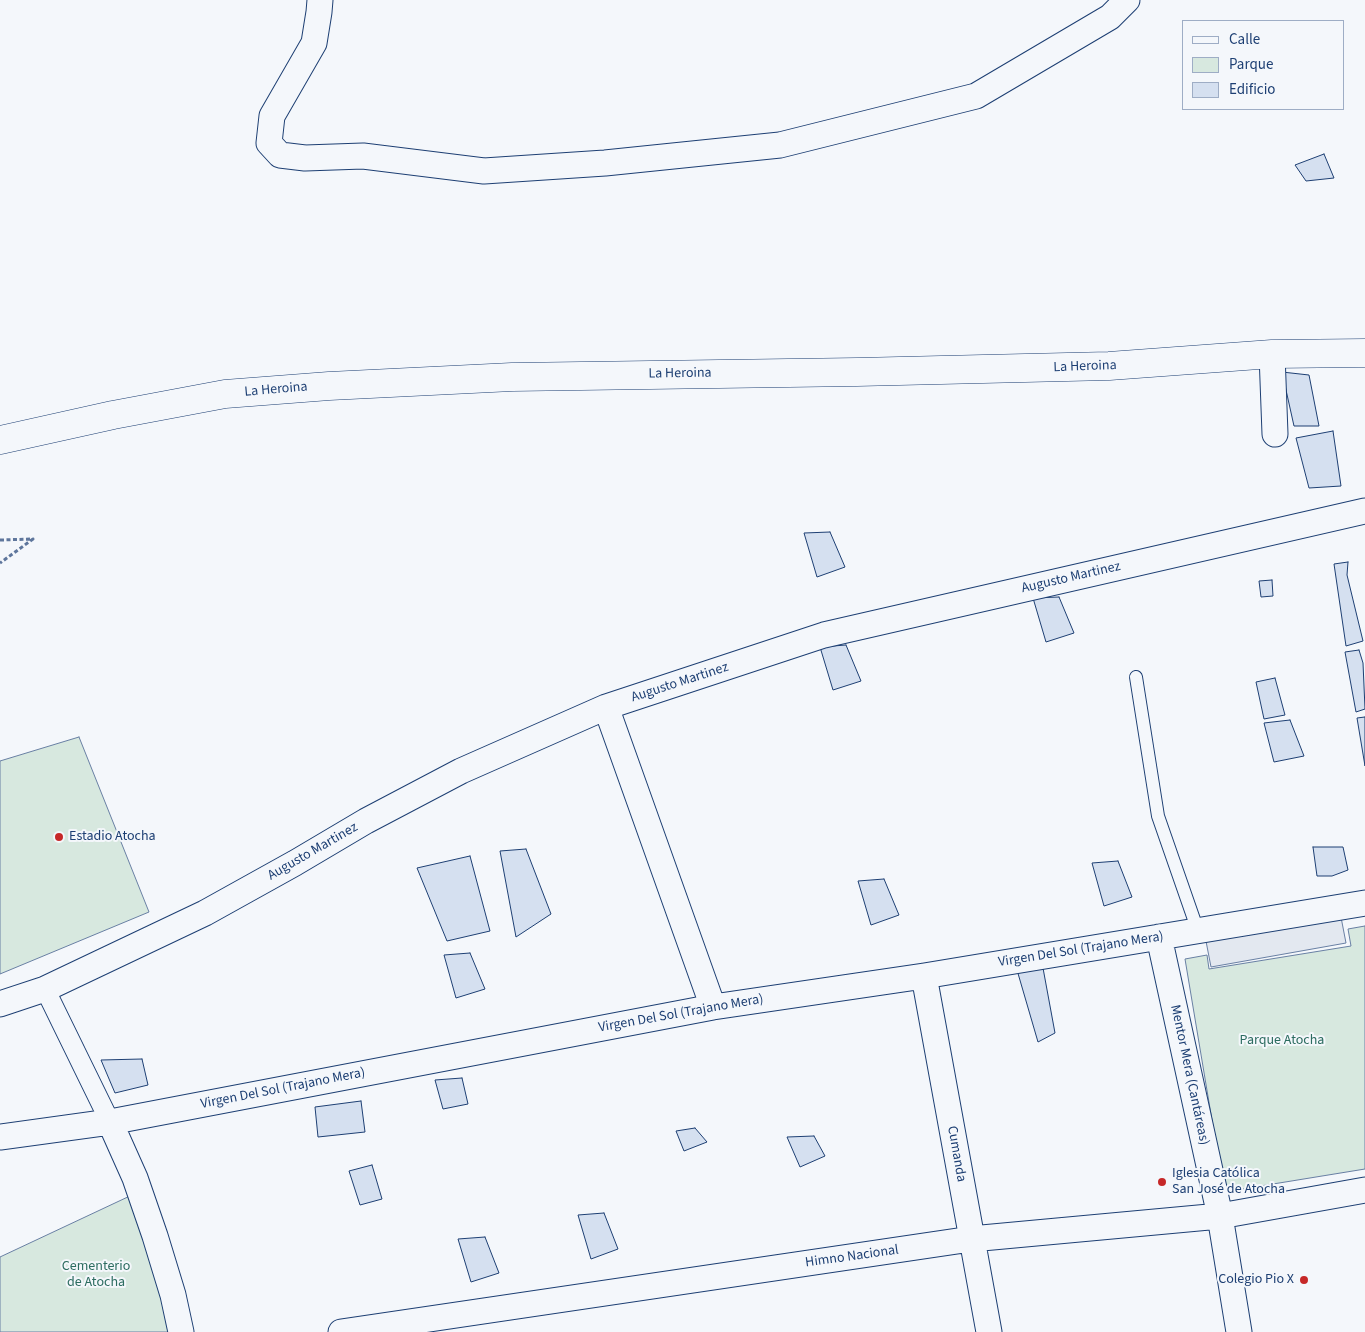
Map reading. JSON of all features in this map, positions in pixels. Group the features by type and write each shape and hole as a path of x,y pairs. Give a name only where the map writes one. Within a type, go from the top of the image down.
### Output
{"street":[{"path":"320,0 314,43 272,116 268,143 280,155 305,158 363,156 484,171 605,163 780,145 976,96 1110,17 1127,0"},
{"name":"La Heroina","path":"0,440 113,415 226,394 329,386 512,377 867,372 1109,366 1272,354 1365,353"},
{"path":"1272,354 1275,434"},
{"name":"Augusto Martinez","path":"0,1004 45,989 206,913 366,821 461,771 606,708 824,635 1365,511"},
{"path":"606,708 713,1007"},
{"name":"Virgen Del Sol (Trajano Mera)","path":"0,1137 110,1122 713,1007 924,976 1365,903"},
{"name":"Mentor Mera (Cantáreas)","path":"1159,937 1220,1216 1239,1332"},
{"name":"Cumanda","path":"924,976 989,1332"},
{"path":"45,989 110,1122 135,1178 173,1295 181,1332"},
{"name":"Himno Nacional","path":"341,1332 972,1239 1220,1216 1365,1190"}],"lane":[{"path":"1136,677 1158,816 1198,931"}],"path":[{"path":"0,540 33,540 0,563"}],"green space":[{"name":"Estadio Atocha","path":"79,737 149,912 0,974 0,761"},
{"name":"Parque Atocha","path":"1365,926 1365,1169 1224,1192 1185,959 1207,955 1209,969 1351,946 1348,929"},
{"name":"Cementerio de Atocha","path":"132,1195 175,1332 0,1332 0,1257"}],"shaded area":[{"path":"1340,912 1346,943 1211,967 1205,936"}],"building":[{"path":"1324,154 1334,178 1306,181 1295,165"},
{"path":"1282,372 1309,375 1319,426 1294,426"},
{"path":"1333,431 1341,486 1309,488 1296,438"},
{"path":"830,532 845,567 817,577 804,533"},
{"path":"1348,562 1347,575 1363,641 1346,646 1334,564"},
{"path":"1272,580 1273,596 1261,597 1259,581"},
{"path":"1059,597 1074,633 1046,642 1033,598"},
{"path":"846,645 861,681 833,690 820,647"},
{"path":"1359,650 1363,663 1365,709 1356,712 1345,652"},
{"path":"1275,678 1285,715 1264,719 1256,682"},
{"path":"1365,717 1365,766 1357,718"},
{"path":"1290,720 1304,756 1274,762 1264,723"},
{"path":"1313,847 1343,847 1348,870 1332,876 1317,876"},
{"path":"526,849 551,914 516,937 500,851"},
{"path":"470,856 490,931 447,941 417,868"},
{"path":"1118,861 1132,897 1104,906 1092,863"},
{"path":"884,879 899,915 871,925 858,881"},
{"path":"470,953 485,989 456,998 444,955"},
{"path":"1043,968 1055,1033 1038,1042 1017,970"},
{"path":"142,1059 148,1085 115,1093 101,1060"},
{"path":"462,1078 468,1104 443,1109 435,1080"},
{"path":"361,1101 365,1132 318,1137 315,1107"},
{"path":"695,1128 707,1142 684,1151 676,1131"},
{"path":"814,1136 825,1156 800,1167 787,1137"},
{"path":"372,1165 382,1199 360,1205 349,1171"},
{"path":"604,1213 618,1249 591,1259 578,1215"},
{"path":"485,1237 499,1273 471,1282 458,1239"}],"place":[{"name":"Estadio Atocha","path":"59,837"},
{"name":"Iglesia Católica San José de Atocha","path":"1162,1182"},
{"name":"Colegio Pio X","path":"1304,1280"}]}
